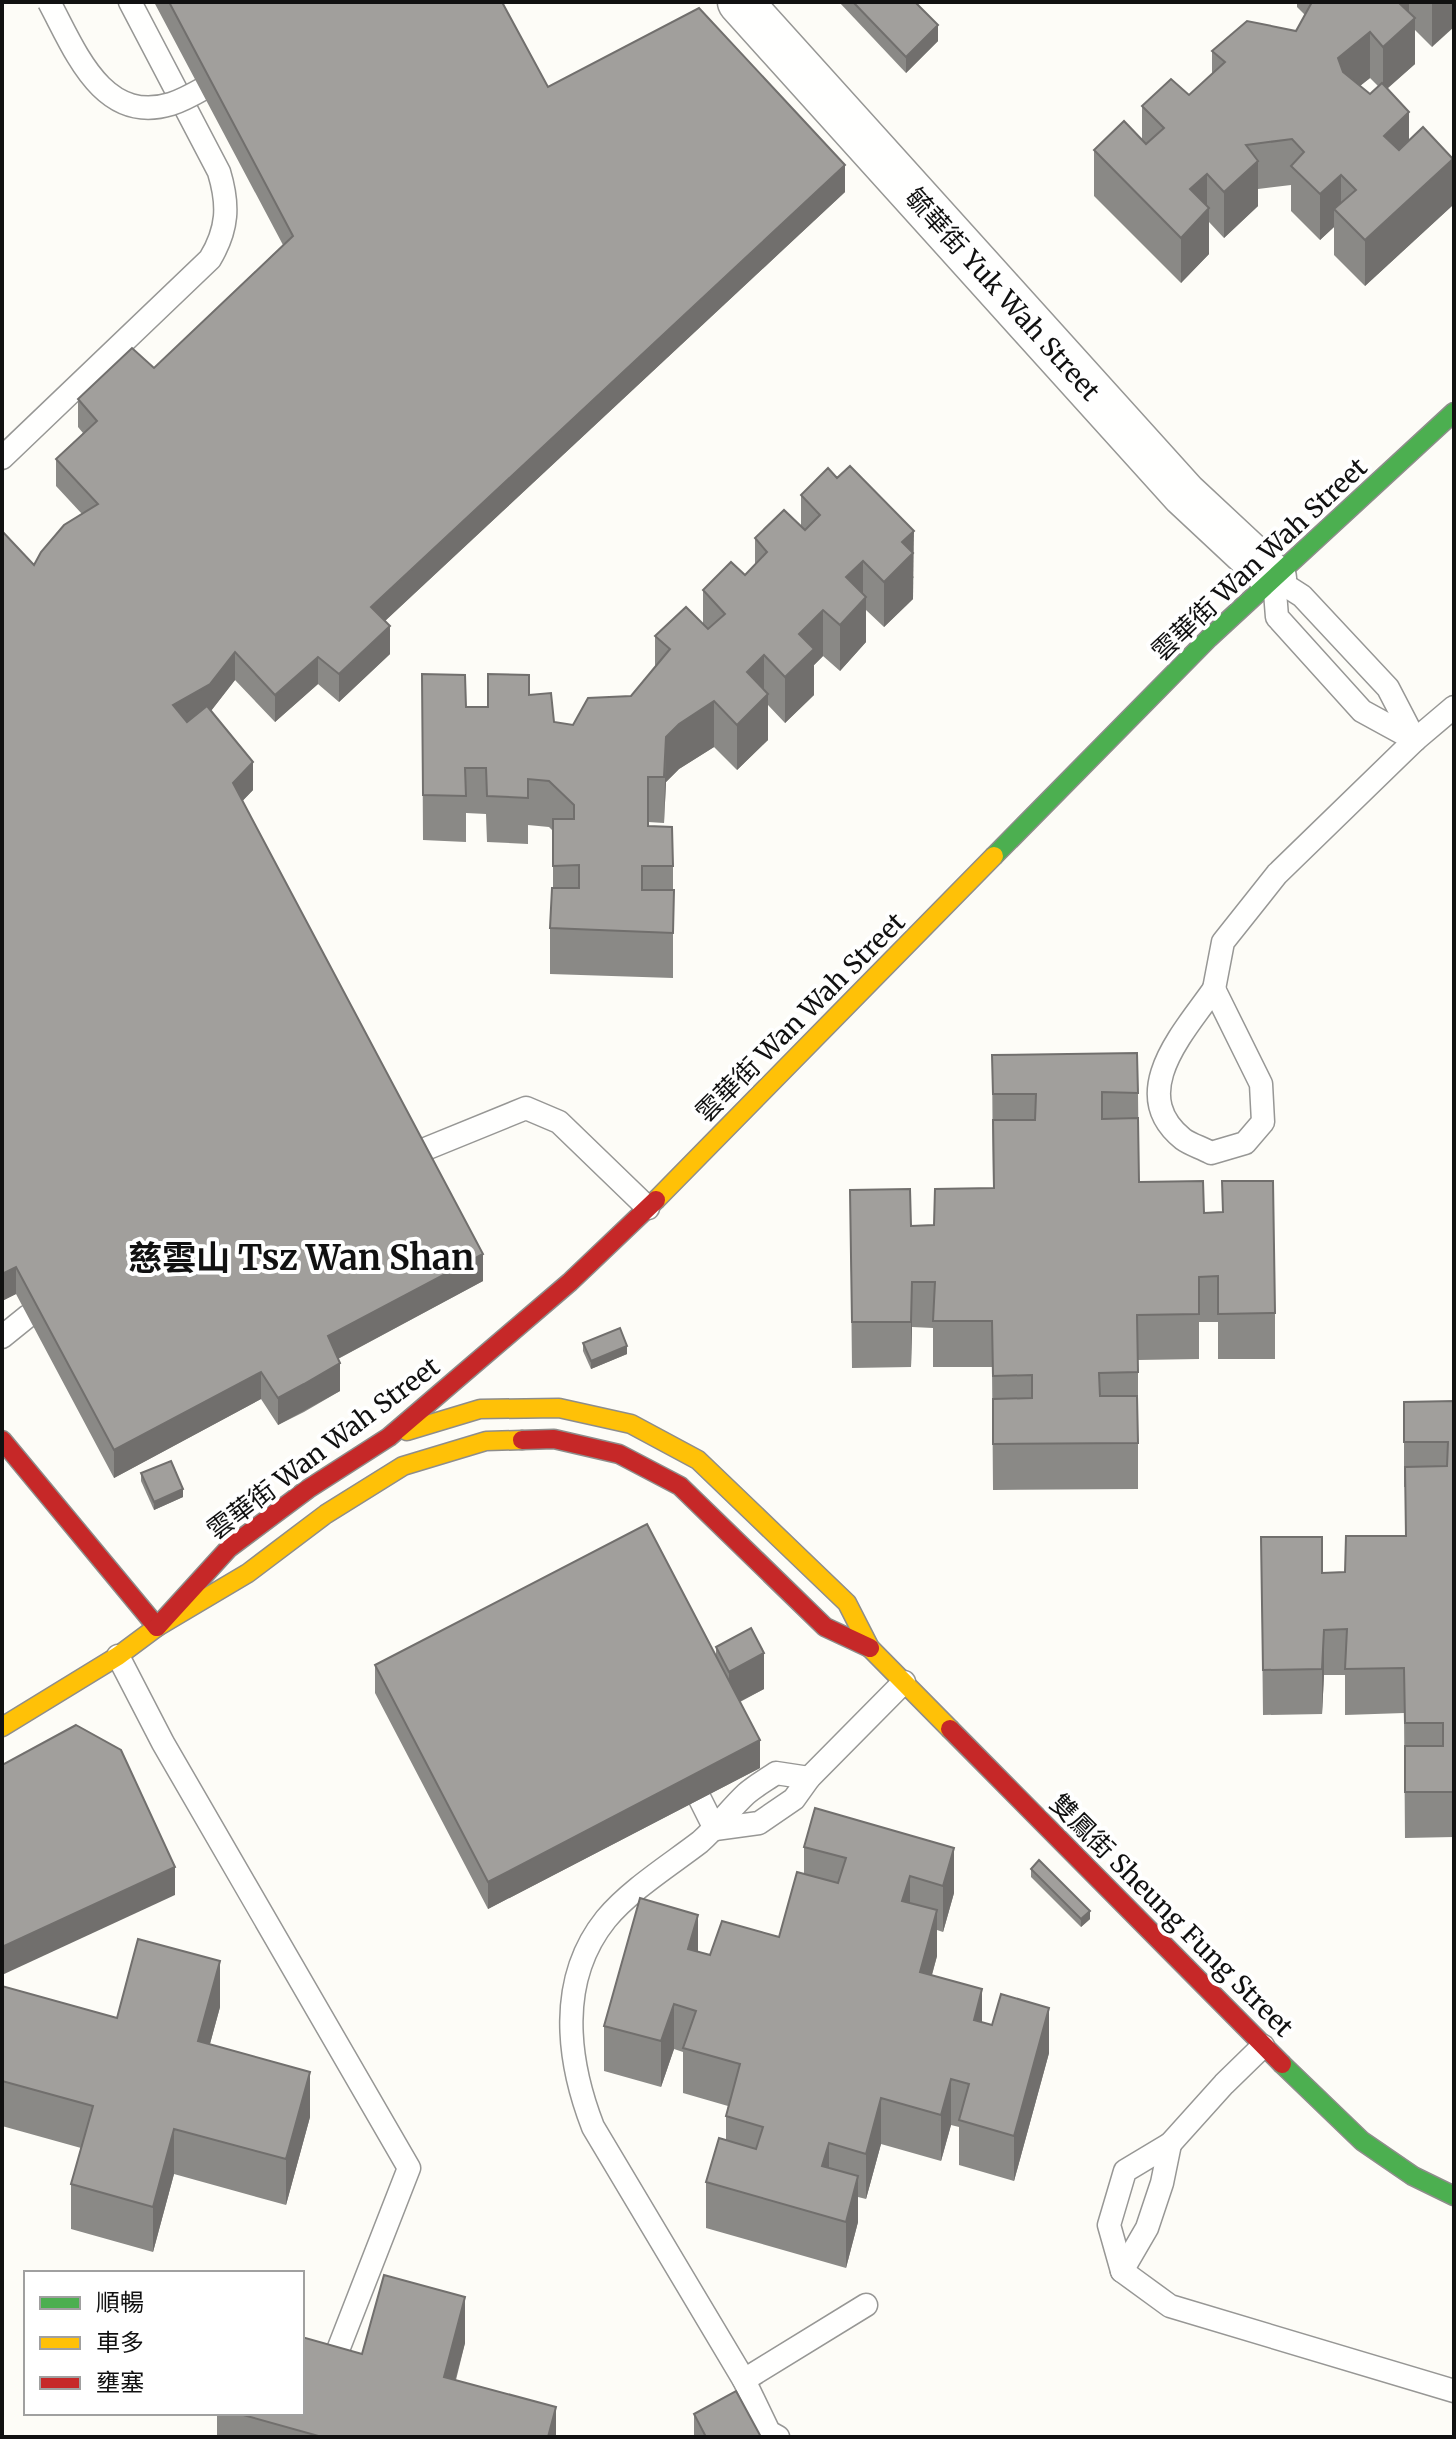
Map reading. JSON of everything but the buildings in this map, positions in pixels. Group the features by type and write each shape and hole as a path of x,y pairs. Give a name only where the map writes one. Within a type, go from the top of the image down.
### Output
{"street":[{"name":"毓華街 Yuk Wah Street","path":"740,2 1184,494 1274,578"},
{"name":"雲華街 Wan Wah Street","path":"157,1627 229,1548 308,1489 389,1437 570,1282 648,1208 1209,638 1454,412"},
{"name":"雙鳳街 Sheung Fung Street","path":"389,1437 480,1409 559,1408 631,1424 698,1460 847,1603 870,1648 1263,2046 1362,2141 1413,2176 1454,2196"},
{"name":"雙鳳街 Sheung Fung Street","path":"403,1466 486,1441 554,1439 619,1454 680,1486 825,1627 870,1648"},
{"path":"2,1440 157,1627"},
{"name":"雲華街 Wan Wah Street","path":"2,1727 118,1656 157,1627 248,1573 326,1514 403,1466"}],"lane":[{"path":"49,2 85,69 109,95 141,107 154,107 185,99 217,81"},
{"path":"2,458 210,259 222,240 227,219 226,195 219,172 130,2"},
{"path":"1274,578 1302,596 1388,688 1415,740"},
{"path":"1274,578 1277,617 1362,711 1415,740"},
{"path":"1214,989 1261,1084 1263,1122 1245,1143 1211,1153 1183,1139 1161,1112 1158,1081 1168,1054 1214,989 1223,942 1277,874 1415,740 1454,707"},
{"path":"418,1152 526,1108 559,1122 648,1208"},
{"path":"2,1337 28,1316"},
{"path":"118,1656 163,1743 409,2168 338,2350"},
{"path":"715,1829 759,1823 794,1799 809,1778 904,1682"},
{"path":"778,2437 769,2432 744,2380 593,2127 580,2092 571,2047 573,1995 587,1954 605,1921 620,1905 715,1829 747,1792 776,1773 809,1778"},
{"path":"700,1799 715,1829"},
{"path":"1263,2046 1170,2144 1125,2171 1109,2225 1122,2271 1170,2306 1454,2391"},
{"path":"1122,2271 1147,2228 1162,2183 1170,2144"},
{"path":"744,2380 866,2305"}],"traffic: fast":[{"path":"994,856 1209,638 1454,412"},
{"path":"1282,2064 1362,2141 1413,2176 1454,2196"}],"traffic: slow":[{"path":"656,1200 994,856"},
{"path":"407,1431 480,1409 559,1408 631,1424 698,1460 847,1603 870,1648 950,1729"},
{"path":"2,1727 118,1656 157,1627 248,1573 326,1514 403,1466 486,1441 522,1440"}],"traffic: jam":[{"path":"157,1627 229,1548 308,1489 389,1437 570,1282 656,1200"},
{"path":"522,1440 554,1439 619,1454 680,1486 825,1627 870,1648"},
{"path":"2,1440 157,1627"},
{"path":"950,1729 1282,2064"}],"district":[{"name":"慈雲山 Tsz Wan Shan","path":"301,1258"}]}
